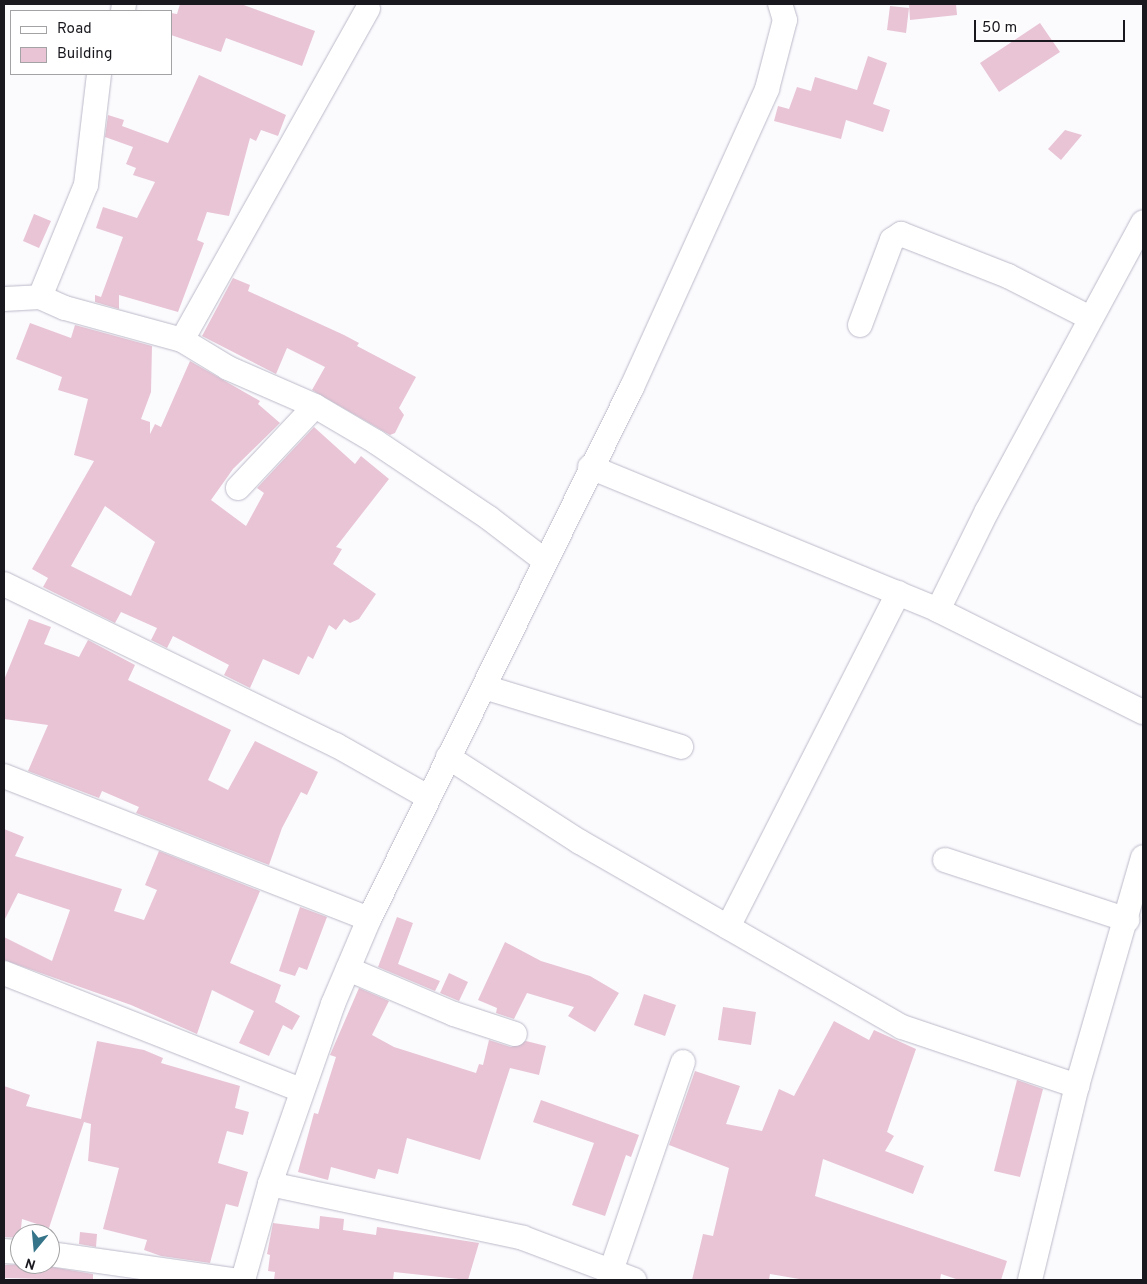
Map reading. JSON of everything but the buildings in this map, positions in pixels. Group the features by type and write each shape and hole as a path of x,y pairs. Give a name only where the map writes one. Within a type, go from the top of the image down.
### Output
{"street":[{"path":"243,1280 270,1184 301,1090 369,919 484,687 544,560 632,387 767,89 785,20 780,4"},
{"path":"182,340 368,9"},
{"path":"40,297 86,185 99,75"},
{"path":"938,610 1090,318 1143,222"},
{"path":"860,325 892,240 901,234 1008,276 1090,318"},
{"path":"4,299 40,297 64,308 182,340 228,368 315,406 490,518 544,560"},
{"path":"238,488 315,406"},
{"path":"590,467 938,610 1143,712"},
{"path":"4,584 336,746 428,797"},
{"path":"728,927 898,593"},
{"path":"484,687 681,747"},
{"path":"448,757 580,842 902,1027 1077,1086"},
{"path":"4,776 369,919"},
{"path":"1030,1280 1077,1086 1127,920 1143,856"},
{"path":"945,860 1127,920"},
{"path":"348,969 454,1014 515,1034"},
{"path":"4,973 301,1090"},
{"path":"611,1271 683,1062"},
{"path":"270,1184 523,1238 634,1280"},
{"path":"60,1255 233,1280"}]}
